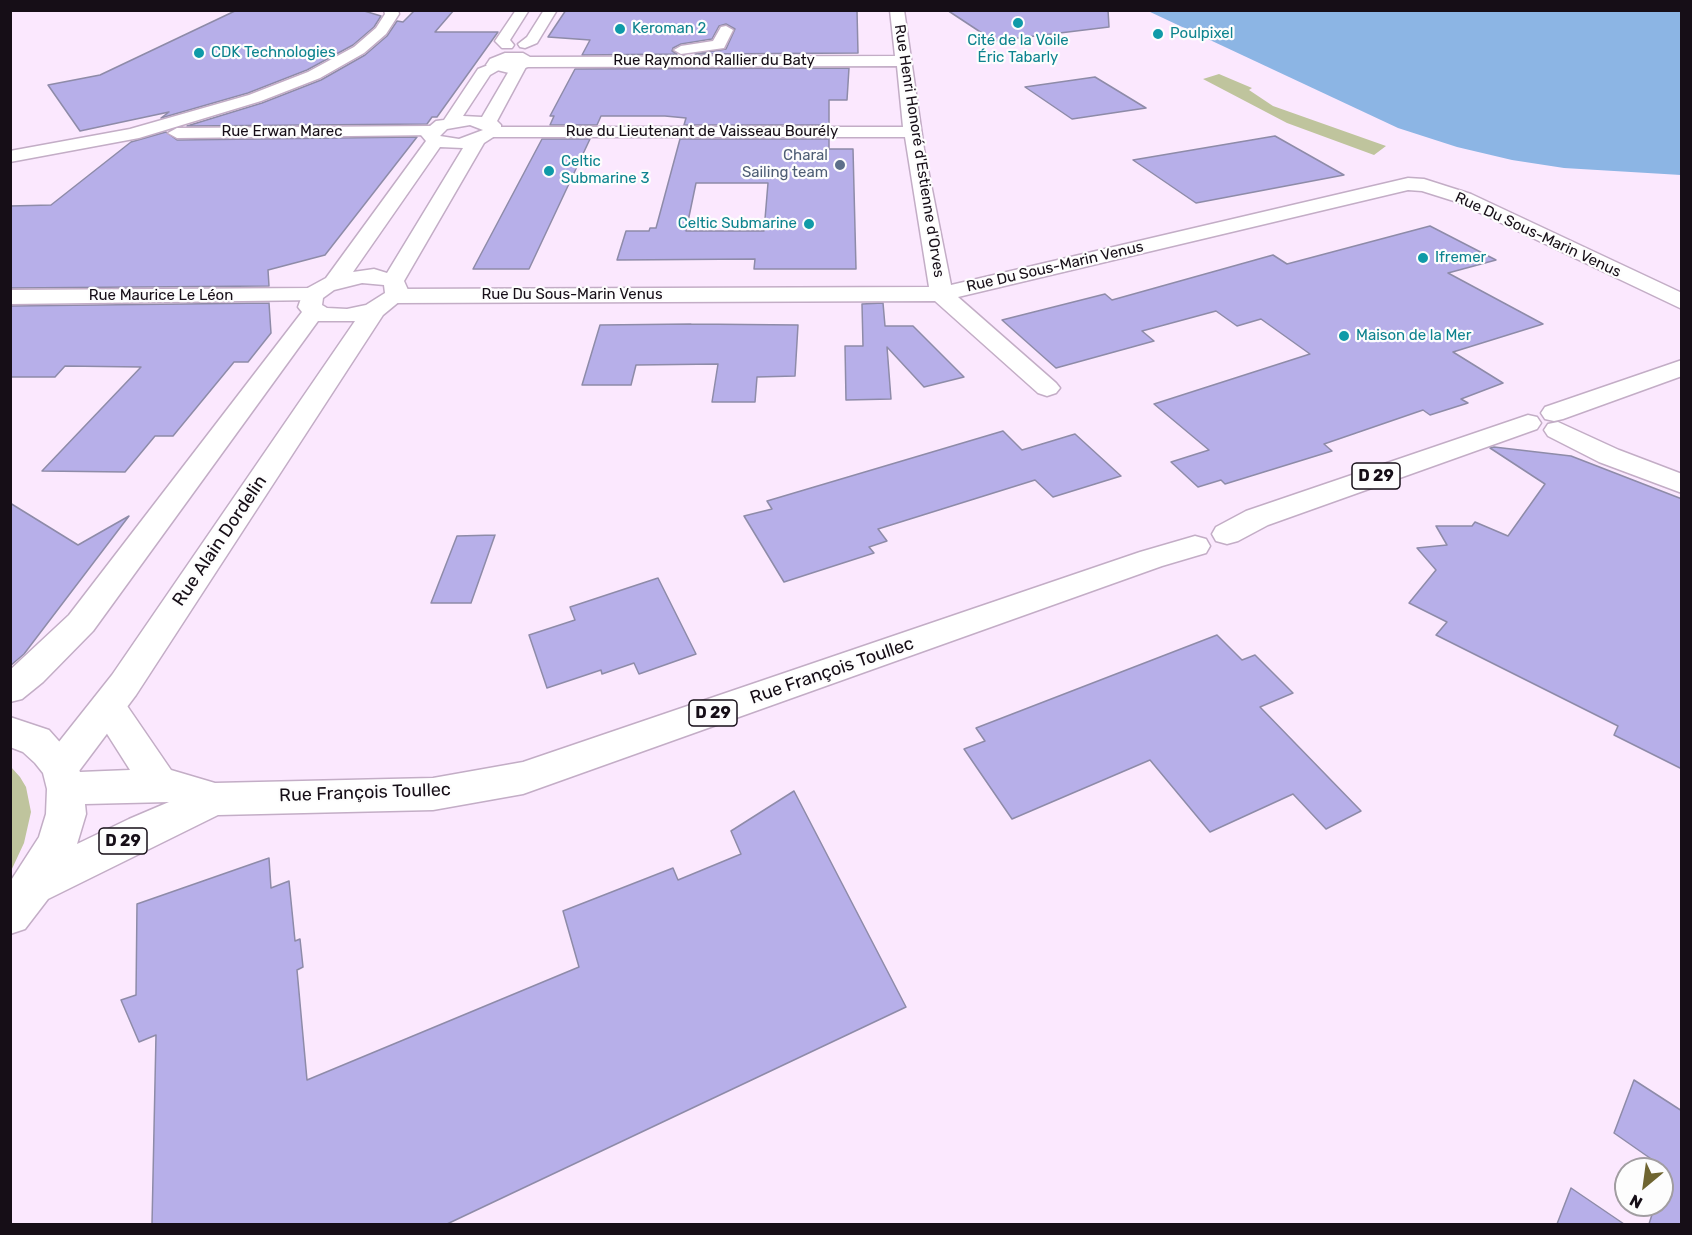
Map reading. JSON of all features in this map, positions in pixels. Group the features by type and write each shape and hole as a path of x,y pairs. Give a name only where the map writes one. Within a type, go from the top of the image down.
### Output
{"street":[{"path":"10,157 133,134 246,101 314,75 359,50 381,31 392,15 391,10"},
{"path":"502,56 502,41 523,10"},
{"name":"Rue Alain Dordelin","path":"63,779 108,707 387,296 485,132 532,40 551,10"},
{"name":"Rue Henri Honoré d'Estienne d'Orves","path":"897,10 912,132 941,294 1047,388"},
{"path":"10,689 31,673 81,623 313,303 336,280 433,136 450,123 484,72 502,56 686,50 719,45 726,30"},
{"path":"502,56 524,55"},
{"name":"Rue Raymond Rallier du Baty","path":"524,55 902,61"},
{"path":"433,136 459,144 485,132 470,120 450,123"},
{"name":"Rue du Lieutenant de Vaisseau Bourély","path":"485,132 912,132"},
{"name":"Rue Erwan Marec","path":"133,134 433,136"},
{"name":"Rue Du Sous-Marin Venus","path":"387,296 941,294 1408,184 1433,187 1464,198 1682,303"},
{"path":"313,303 322,315 347,316 387,296 374,276 336,280"},
{"name":"Rue Maurice Le Léon","path":"10,297 313,303"},
{"path":"1556,422 1682,367"},
{"name":"Rue François Toullec","path":"63,779 160,785 215,799 433,794 524,778 1211,540 1257,518 1528,423 1521,414 1527,408 1556,422"},
{"path":"1556,422 1609,456 1682,484"},
{"path":"108,707 160,785"},
{"path":"10,731 36,741 48,752 63,779 66,814 60,836 22,901"},
{"name":"Rue François Toullec","path":"22,901 143,831 215,799"}],"green space":[{"path":"1219,74 1252,88 1249,90 1273,106 1386,146 1374,155 1287,123 1203,79"},
{"path":"11,767 26,787 31,812 24,843 11,871"}],"water":[{"path":"1148,11 1681,11 1681,175 1564,168 1512,160 1457,147 1398,128"}],"building":[{"path":"237,10 361,10 381,16 374,27 353,45 307,70 248,93 161,118 169,112 80,131 48,85 100,75"},
{"path":"415,10 454,10 435,32 498,32 437,117 432,117 427,124 187,126 262,103 321,80 365,55 387,36 397,21 403,22"},
{"path":"566,10 857,10 858,53 695,54 726,49 735,29 726,24 719,26 712,39 681,44 673,48 672,51 677,54 582,55 590,40 548,37"},
{"name":"Cité de la Voile Éric Tabarly","path":"947,10 1108,10 1109,27 994,41"},
{"path":"849,68 847,100 829,100 829,125 684,125 686,118 601,116 597,125 550,125 554,116 550,116 575,69"},
{"path":"1095,77 1146,108 1072,119 1025,87"},
{"path":"166,132 177,140 417,137 325,255 268,270 269,286 10,288 10,206 51,205 131,142"},
{"path":"1275,136 1344,175 1196,203 1133,160"},
{"path":"542,139 590,139 529,269 473,269"},
{"path":"680,139 829,139 829,149 853,149 856,269 754,269 755,259 617,260 626,231 649,231 650,228 656,228","holes":["696,183 768,183 764,231 686,231"]},
{"path":"1430,226 1496,260 1448,273 1543,324 1453,352 1503,383 1461,399 1468,403 1430,415 1423,410 1324,444 1332,451 1225,484 1221,480 1198,487 1171,462 1209,450 1154,404 1310,354 1261,319 1237,326 1216,311 1142,331 1154,341 1056,368 1002,320 1105,294 1112,300 1273,255 1287,264"},
{"path":"269,303 271,333 248,362 234,362 173,436 155,436 125,472 42,471 141,367 65,366 55,377 10,377 10,306"},
{"path":"883,303 885,326 913,326 964,377 924,387 887,347 891,399 846,400 845,346 863,346 862,304"},
{"path":"600,325 798,325 795,376 757,377 755,402 712,402 718,364 636,365 631,385 582,385"},
{"path":"1003,431 1022,450 1075,434 1121,476 1053,497 1035,480 878,529 887,541 869,547 874,553 784,582 744,516 772,509 767,501"},
{"path":"1490,448 1571,456 1682,499 1682,769 1614,735 1618,726 1436,635 1447,622 1409,603 1436,570 1417,548 1447,545 1436,526 1472,526 1475,522 1508,536 1545,484"},
{"path":"10,503 78,545 129,516 24,654 10,666"},
{"path":"495,535 471,603 431,603 457,536"},
{"path":"658,578 696,654 639,674 634,663 602,674 601,670 547,688 529,635 575,620 570,607"},
{"path":"1217,635 1242,660 1255,655 1293,693 1260,707 1361,811 1326,829 1293,794 1210,832 1150,760 1012,819 964,749 985,741 976,728"},
{"path":"794,791 906,1007 447,1224 152,1224 156,1035 139,1042 121,1000 136,995 137,904 269,858 271,888 289,881 295,941 300,939 303,967 297,970 307,1080 579,967 563,911 673,868 678,880 741,854 731,831"},
{"path":"1634,1080 1682,1111 1682,1224 1649,1224 1651,1217 1674,1217 1674,1157 1648,1157 1614,1133"},
{"path":"1571,1188 1624,1224 1557,1224"}],"place":[{"name":"Cité de la Voile Éric Tabarly","path":"1018,23"},
{"name":"Keroman 2","path":"620,29"},
{"name":"Poulpixel","path":"1158,34"},
{"name":"CDK Technologies","path":"199,53"},
{"name":"Charal Sailing team","path":"840,165"},
{"name":"Celtic Submarine 3","path":"549,171"},
{"name":"Celtic Submarine","path":"809,224"},
{"name":"Ifremer","path":"1423,258"},
{"name":"Maison de la Mer","path":"1344,336"}]}
